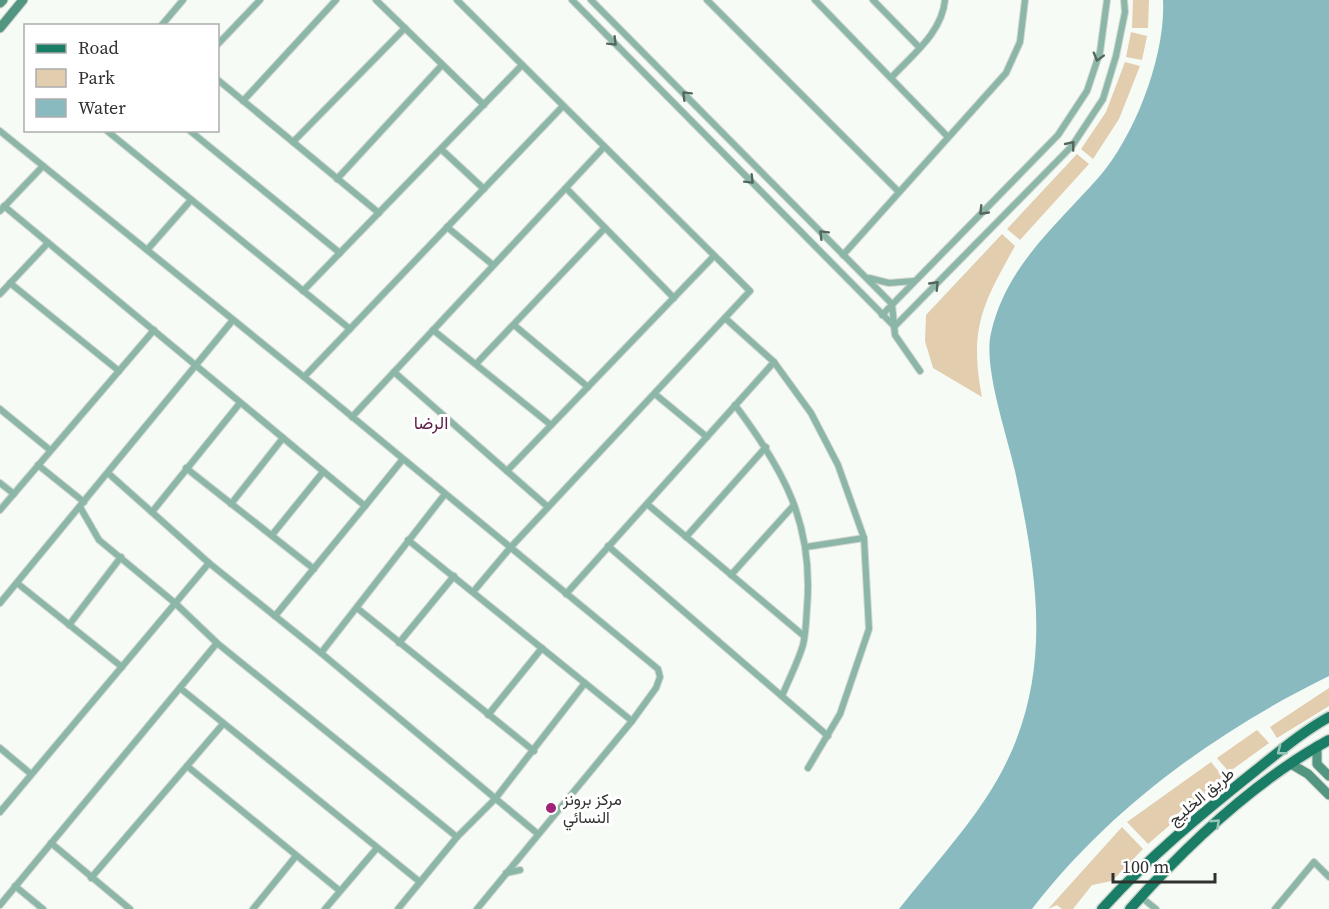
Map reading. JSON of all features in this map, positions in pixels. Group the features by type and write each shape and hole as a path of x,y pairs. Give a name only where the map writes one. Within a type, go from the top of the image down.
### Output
{"main road":[{"name":"طريق الخليج","path":"1102,909 1132,876 1216,802 1329,717"},
{"name":"طريق الخليج","path":"1130,909 1220,819 1291,764 1329,740"}],"street":[{"path":"0,28 22,0"},
{"path":"163,24 183,0"},
{"path":"219,43 260,0"},
{"path":"243,101 336,0"},
{"path":"376,0 484,105"},
{"path":"456,0 750,291 510,548 473,592"},
{"path":"591,0 892,304 895,335 920,371"},
{"path":"706,0 899,192"},
{"path":"873,0 919,47"},
{"path":"891,78 934,32 943,14 945,0"},
{"path":"843,255 1006,73 1020,42 1025,0"},
{"path":"882,315 1058,135 1087,91 1100,52 1107,0"},
{"path":"894,327 1072,146 1103,99 1116,56 1125,12 1125,0"},
{"path":"818,1 948,137"},
{"path":"577,2 894,327"},
{"path":"293,142 405,28"},
{"path":"338,179 442,65"},
{"path":"303,291 522,65"},
{"path":"219,81 379,213"},
{"path":"304,377 563,106"},
{"path":"0,131 304,377 658,669 660,677 656,688 632,721 477,909"},
{"path":"108,132 350,329"},
{"path":"191,132 340,253"},
{"path":"352,417 604,147"},
{"path":"441,149 484,189"},
{"path":"43,166 2,208 154,330 365,506"},
{"path":"566,188 674,298"},
{"path":"147,250 191,200"},
{"path":"447,227 493,265"},
{"path":"476,364 605,228"},
{"path":"0,294 48,243"},
{"path":"507,471 714,256"},
{"path":"863,275 883,282 915,281"},
{"path":"10,283 119,371"},
{"path":"725,318 774,362 811,413 838,465 864,538 869,629 840,714 808,768"},
{"path":"0,603 233,320"},
{"path":"514,325 588,387"},
{"path":"0,510 154,330"},
{"path":"433,330 552,425"},
{"path":"566,594 774,362"},
{"path":"394,372 548,507"},
{"path":"655,394 706,437"},
{"path":"152,512 240,403"},
{"path":"735,405 766,447 788,485 806,548 808,592 804,636 782,696"},
{"path":"0,409 50,450"},
{"path":"231,504 283,438"},
{"path":"686,537 766,447"},
{"path":"275,616 403,459"},
{"path":"38,465 82,504 89,526 99,540 176,603 218,643 457,837"},
{"path":"186,468 314,570"},
{"path":"272,535 324,472"},
{"path":"108,473 208,563 321,653 538,834"},
{"path":"0,483 14,494"},
{"path":"321,653 445,494"},
{"path":"646,504 804,636"},
{"path":"731,575 794,505"},
{"path":"806,548 864,538"},
{"path":"408,540 632,721"},
{"path":"608,546 828,736"},
{"path":"69,625 121,557"},
{"path":"0,812 208,563"},
{"path":"399,643 454,576"},
{"path":"17,583 122,667"},
{"path":"357,608 534,751"},
{"path":"0,905 218,643"},
{"path":"488,715 542,648"},
{"path":"398,909 457,837 495,799 585,683"},
{"path":"180,688 420,882"},
{"path":"91,878 223,724"},
{"path":"1317,747 1317,764 1329,776"},
{"path":"0,748 32,774"},
{"path":"1291,764 1308,774 1329,795"},
{"path":"187,766 340,891"},
{"path":"51,843 130,909"},
{"path":"325,909 377,848"},
{"path":"253,909 296,856"},
{"path":"1275,909 1314,862 1329,877"},
{"path":"506,873 520,870"},
{"path":"15,886 43,909"},
{"path":"1141,897 1156,909"}],"green space":[{"path":"1133,0 1149,0 1148,28 1132,28"},
{"path":"1131,32 1147,36 1142,60 1126,57"},
{"path":"1125,62 1140,66 1119,119 1093,159 1081,149 1106,112"},
{"path":"1077,154 1089,164 1020,240 1007,229"},
{"path":"1002,234 1015,246 994,285 981,318 977,353 982,397 933,368 925,341 926,315"},
{"path":"1329,688 1329,706 1277,738 1270,727"},
{"path":"1257,730 1269,743 1229,772 1217,758"},
{"path":"1211,762 1224,778 1148,844 1127,822"},
{"path":"1122,827 1143,849 1112,881 1092,885 1073,909 1062,909 1057,905 1048,909"}],"water":[{"path":"1163,0 1329,0 1329,676 1245,722 1167,776 1095,838 1062,872 1032,909 899,909 986,798 1008,758 1024,718 1033,679 1036,638 1031,556 1015,471 993,382 989,347 991,333 998,309 1020,267 1034,248 1099,177 1125,140 1146,94 1154,69 1163,22"}],"place":[{"name":"مركز برونز النسائي","path":"551,808"}],"district":[{"name":"الرضا","path":"431,423"}]}
